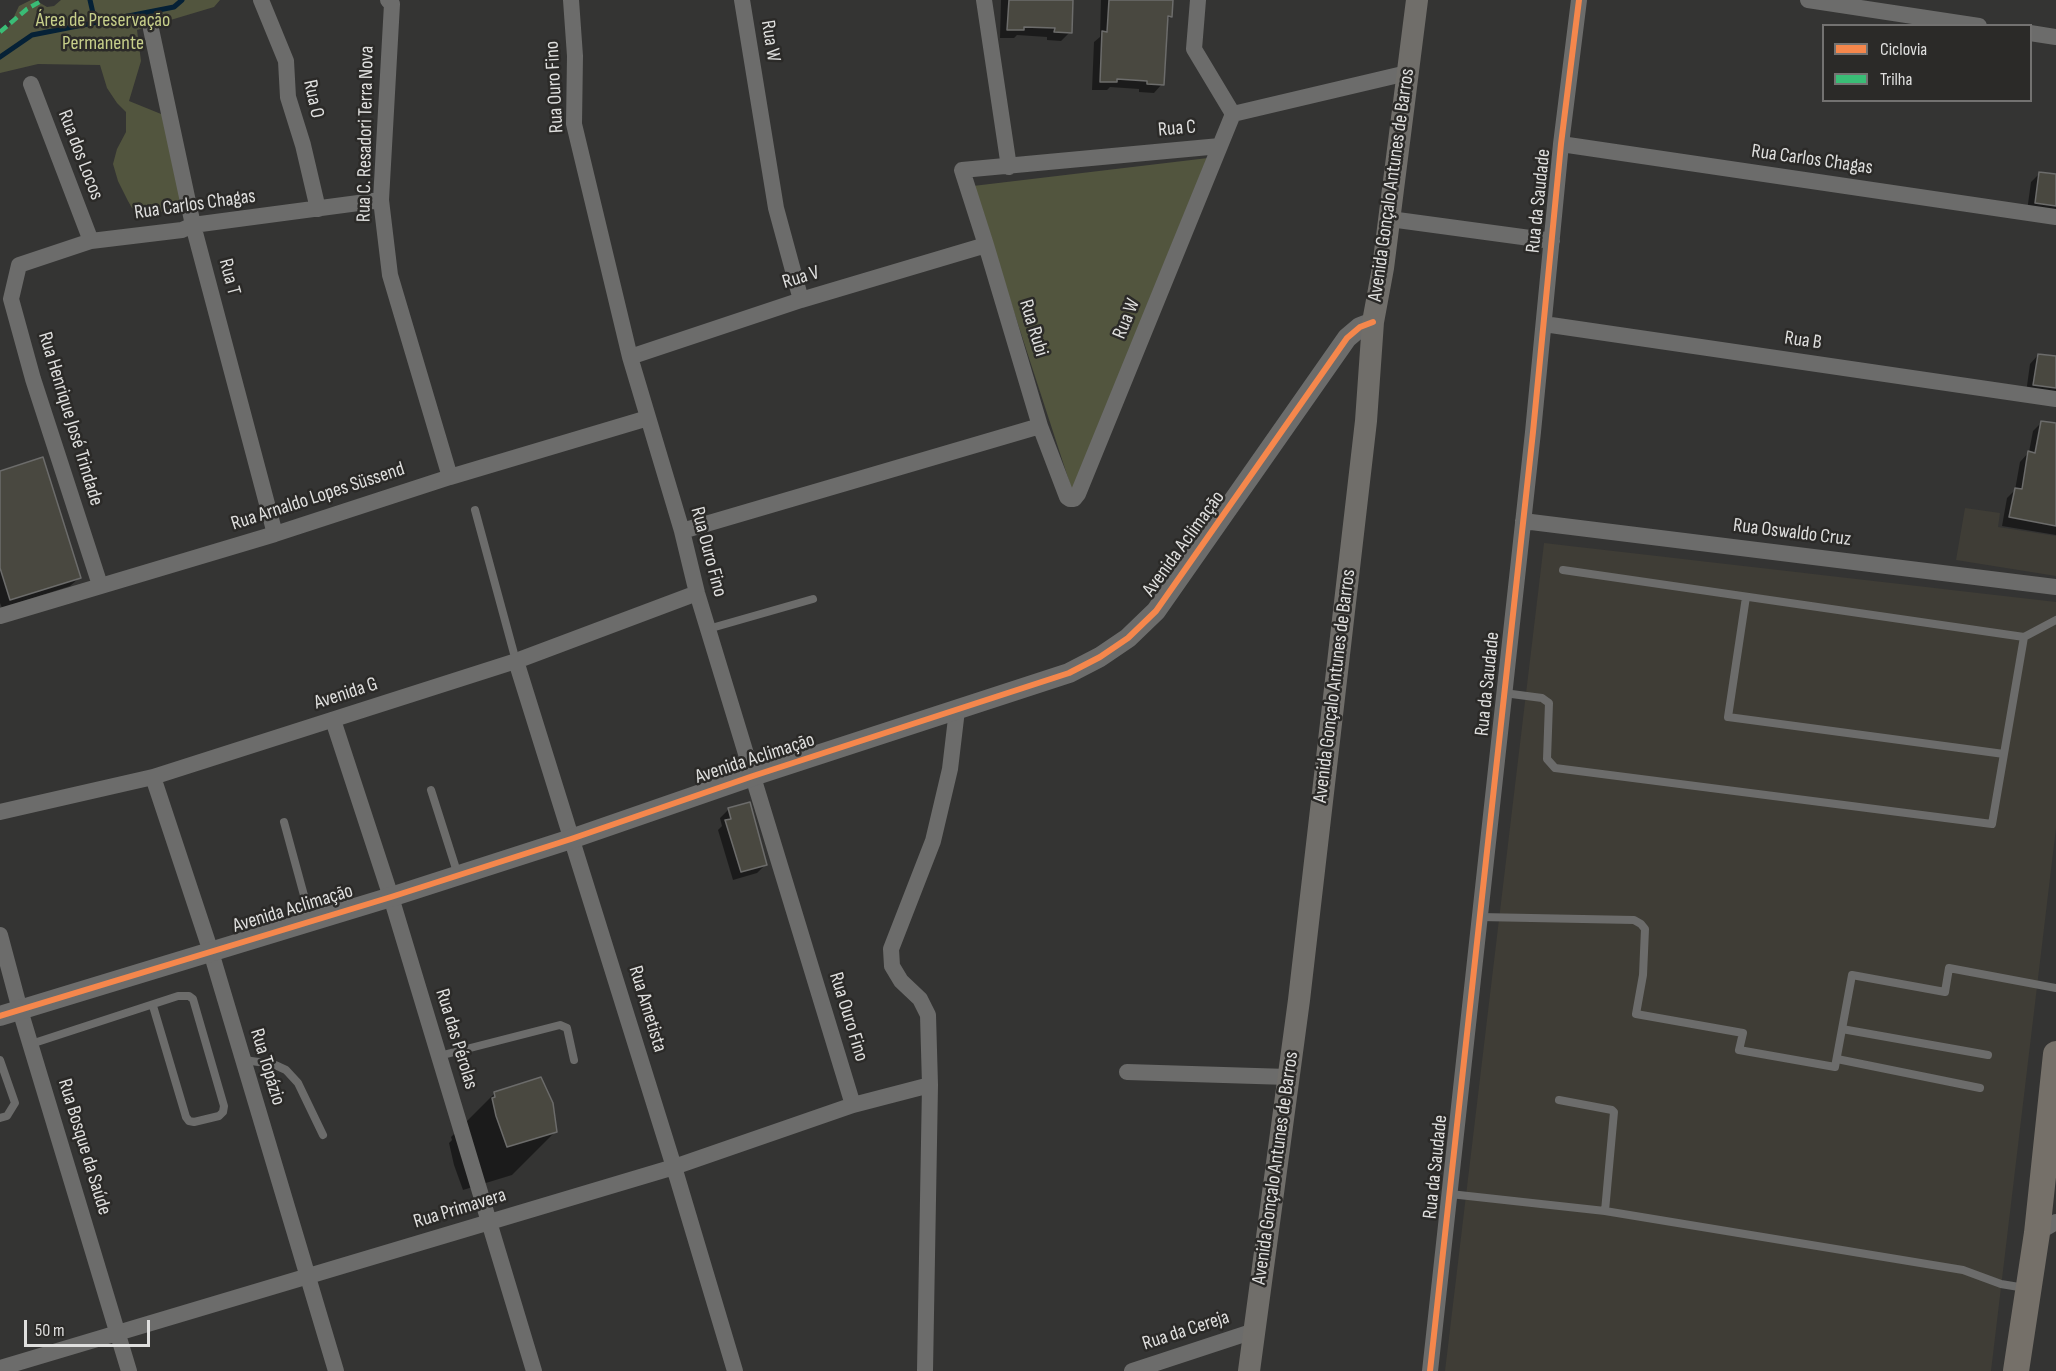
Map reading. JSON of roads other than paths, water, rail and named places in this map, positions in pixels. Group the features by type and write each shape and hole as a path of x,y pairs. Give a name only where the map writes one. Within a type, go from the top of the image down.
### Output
{"main road":[{"name":"Avenida Gonçalo Antunes de Barros","path":"1249,1371 1299,1000 1366,421 1373,322 1390,219 1417,0"},
{"path":"2016,1371 2028,1288 2047,1227 2056,1056"}],"street":[{"name":"Rua O","path":"261,0 286,61 288,97 303,145 318,209"},
{"name":"Rua Ouro Fino","path":"571,0 574,124 630,357 682,531 708,629 853,1105"},
{"name":"Rua W","path":"742,0 776,208 801,300"},
{"path":"984,0 1009,166"},
{"path":"1198,0 1194,49 1233,114 1407,73"},
{"name":"Rua da Saudade","path":"1430,1371 1579,0"},
{"path":"1808,0 1966,24"},
{"name":"Rua C. Resadori Terra Nova","path":"393,1 381,200 390,275 450,477"},
{"name":"Rua T","path":"151,29 193,225 275,534"},
{"path":"2032,33 2056,37"},
{"name":"Rua dos Locos","path":"30,84 91,241"},
{"name":"Rua C","path":"962,170 1220,146 1233,114"},
{"name":"Rua Carlos Chagas","path":"1562,144 2056,217"},
{"name":"Rua W","path":"1067,497 1074,499 1078,494 1220,146"},
{"name":"Rua Rubi","path":"962,170 987,245 1040,426 1067,497"},
{"name":"Rua Carlos Chagas","path":"19,265 91,241 182,230 193,225 381,200"},
{"path":"1390,219 1552,241"},
{"name":"Rua V","path":"630,357 801,300 987,245"},
{"name":"Rua Henrique José Trindade","path":"19,265 11,299 33,378 100,585"},
{"name":"Avenida Aclimação","path":"0,1016 391,897 1069,673 1100,657 1128,638 1156,611 1229,510 1347,338 1360,327 1373,322"},
{"name":"Rua B","path":"1544,324 2056,399"},
{"name":"Rua Arnaldo Lopes Süssend","path":"0,616 275,534 450,477 648,418"},
{"path":"682,531 1040,426"},
{"name":"Rua Oswaldo Cruz","path":"1522,521 2056,587"},
{"name":"Avenida G","path":"0,812 153,777 516,661 698,593"},
{"name":"Rua Ametista","path":"516,661 674,1167 735,1371"},
{"path":"925,1371 930,1085 928,1015 920,999 901,981 892,966 891,949 933,841 950,769 957,710"},
{"name":"Rua das Pérolas","path":"333,720 391,897 534,1371"},
{"name":"Rua Topázio","path":"153,777 211,952 336,1371"},
{"name":"Rua Bosque da Saúde","path":"0,935 20,1010 129,1371"},
{"path":"1127,1072 1288,1077"},
{"name":"Rua Primavera","path":"0,1368 674,1167 853,1105 930,1085"},
{"name":"Rua da Cereja","path":"1132,1371 1254,1331"}],"lane":[{"path":"475,510 516,661"},
{"path":"1563,570 2024,638 2056,620"},
{"path":"1746,597 1728,717 2004,754"},
{"path":"708,629 813,599"},
{"path":"1504,693 1542,698 1549,703 1547,759 1555,768 1992,824 2024,638"},
{"path":"431,790 458,875"},
{"path":"284,822 311,921"},
{"path":"1480,916 1634,920 1645,929 1643,975 1636,1014 1743,1033 1739,1050 1835,1067 1852,975 1945,992 1949,968 2056,988"},
{"path":"31,1044 178,996 189,996 193,999 224,1106 219,1116 194,1122 189,1121 186,1117 153,1006"},
{"path":"439,1056 560,1025 567,1028 574,1060"},
{"path":"1842,1029 1988,1055"},
{"path":"1837,1059 1980,1088"},
{"path":"0,1060 15,1102 7,1116 0,1118"},
{"path":"243,1060 273,1064 286,1070 298,1083 323,1135"},
{"path":"1559,1100 1614,1112 1605,1211"},
{"path":"1450,1194 1605,1211 1963,1270 2001,1284 2028,1288"}],"waterway":[{"path":"90,0 95,22"},
{"path":"0,57 32,35 174,7 182,0"}],"park label":[{"name":"Área de Preservação Permanente","path":"103,32"}]}
